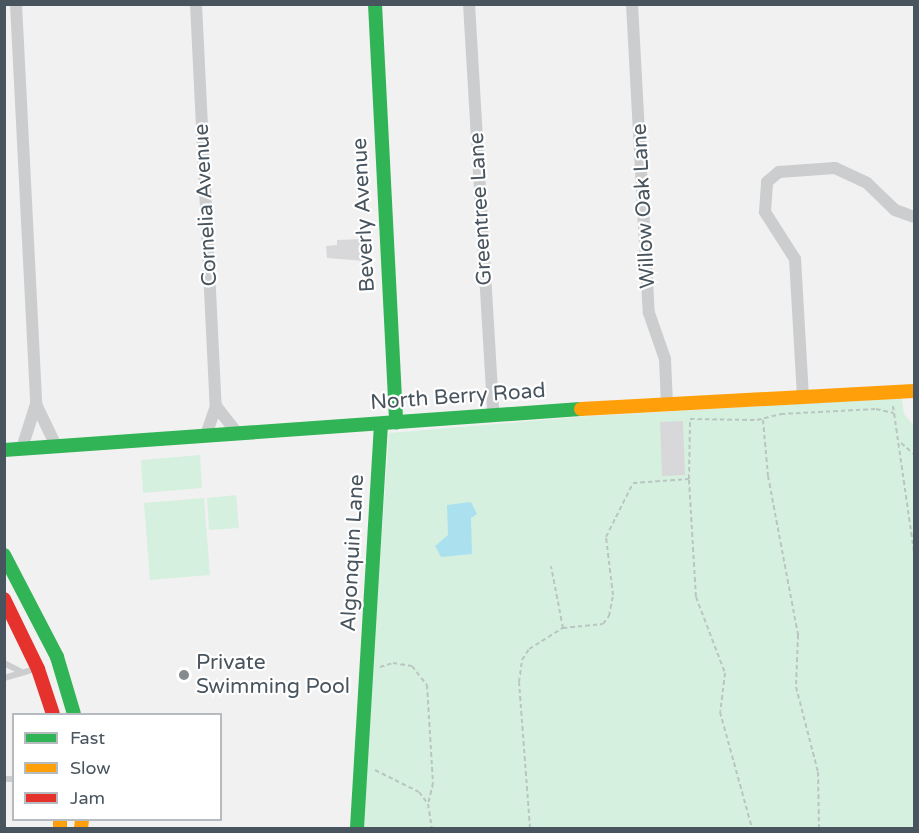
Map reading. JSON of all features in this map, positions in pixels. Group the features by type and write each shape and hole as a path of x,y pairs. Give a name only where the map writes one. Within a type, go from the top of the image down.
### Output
{"main road":[{"name":"Beverly Avenue","path":"375,4 388,423"},
{"name":"North Berry Road","path":"4,450 493,414 915,391"},
{"name":"Algonquin Lane","path":"357,828 388,423"},
{"path":"6,562 59,661 74,713"},
{"path":"4,599 38,669 53,713"},
{"path":"38,669 59,661"}],"street":[{"path":"16,4 36,404 22,448"},
{"name":"Cornelia Avenue","path":"196,4 216,406 206,435"},
{"name":"Greentree Lane","path":"469,4 493,414"},
{"name":"Willow Oak Lane","path":"632,4 649,313 665,359 667,405"},
{"path":"803,397 795,259 765,212 767,182 779,172 835,168 867,183 895,210 915,217"},
{"path":"36,404 56,446"},
{"path":"216,406 237,433"}],"lane":[{"path":"4,663 23,673"},
{"path":"4,678 38,669"}],"path":[{"path":"893,392 894,412 902,443 915,552"},
{"path":"752,828 740,796 737,760 720,712 725,673 696,597 689,479 689,420 763,420 817,411 876,409 894,412"},
{"path":"763,420 768,476 798,635 796,687 818,772 819,828"},
{"path":"902,443 915,454"},
{"path":"530,828 530,780 521,730 522,660 541,638 563,628 603,624 609,616 612,595 606,537 630,486 689,479"},
{"path":"551,566 563,628"},
{"path":"377,672 384,664 405,664 428,685 433,776 428,804 432,828"},
{"path":"372,765 382,776 414,788 428,804"}],"green space":[{"path":"902,398 904,414 914,426 914,828 361,828 389,433 590,416"},
{"path":"200,455 202,488 143,493 141,460"},
{"path":"236,495 239,528 209,530 207,498"},
{"path":"204,498 210,575 150,580 144,503"}],"water":[{"path":"471,502 477,514 471,518 472,554 441,557 435,546 448,535 447,505"}],"building":[{"path":"363,239 364,261 327,258 326,246 337,245 337,240"},
{"path":"683,421 685,475 662,476 660,422"}],"traffic: fast":[{"path":"375,4 396,422"},
{"path":"4,450 581,409"},
{"path":"357,828 381,424"},
{"path":"4,555 57,657 74,713"}],"traffic: slow":[{"path":"581,409 914,391"},
{"path":"60,821 60,828"},
{"path":"81,828 82,821"}],"traffic: jam":[{"path":"4,599 38,669 53,713"}],"place":[{"name":"Private Swimming Pool","path":"184,675"}]}
